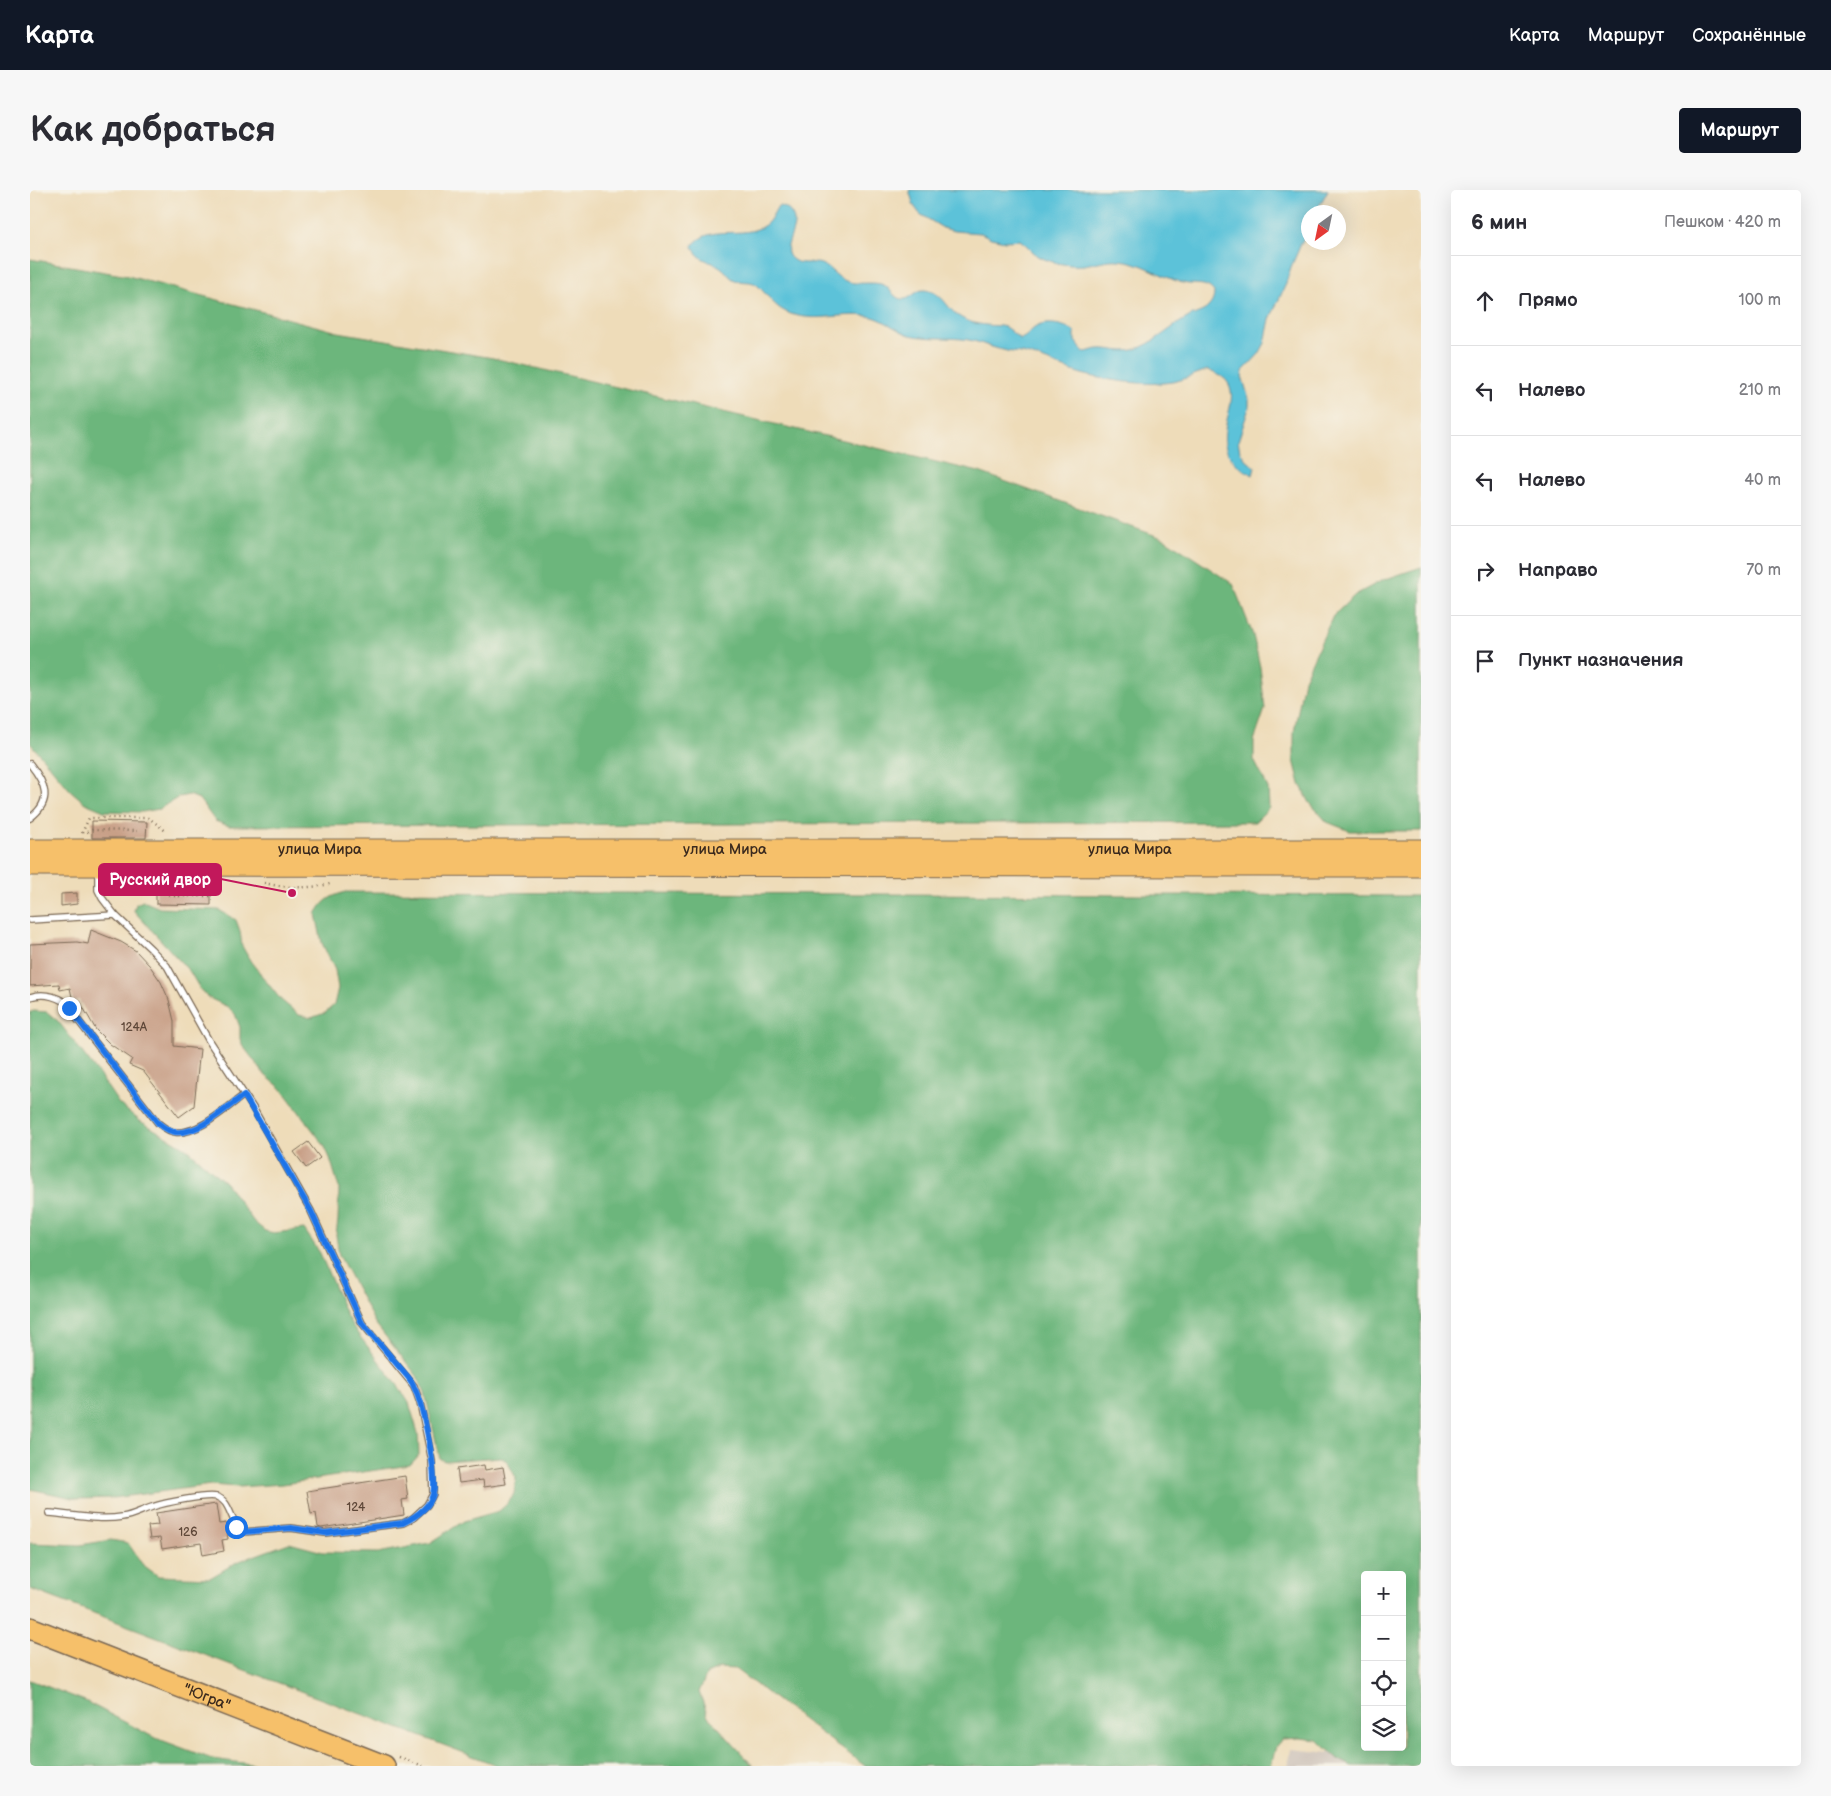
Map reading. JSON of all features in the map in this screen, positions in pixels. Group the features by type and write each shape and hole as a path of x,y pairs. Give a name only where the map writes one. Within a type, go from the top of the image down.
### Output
{"highway":[{"name":"\"Югра\"","path":"30,1628 384,1766"}],"main road":[{"name":"улица Мира","path":"30,849 98,857 1421,867"},
{"name":"улица Мира","path":"30,866 98,857 1421,849"}],"lane":[{"path":"30,764 45,788 45,799 40,810 30,818"},
{"path":"49,1513 108,1518 124,1517 153,1506 206,1496 217,1497 226,1502 236,1527 243,1532 291,1528 325,1533 403,1523 414,1518 427,1505 433,1494 432,1461 420,1403 414,1386 362,1323 311,1211 244,1095 208,1040 167,966 151,948 115,915 99,894 98,857"},
{"path":"30,920 115,915"},
{"path":"30,998 46,995 55,996 63,1001 158,1123 167,1129 180,1132 197,1128 244,1095"}],"path":[{"path":"92,830 137,831"},
{"path":"169,896 211,896 215,893 219,881"}],"shaded area":[{"path":"1291,1749 1332,1753 1371,1766 1288,1766"}],"green space":[{"path":"30,259 128,276 338,332 493,358 979,472 1165,539 1233,584 1253,635 1260,667 1265,709 1254,741 1254,760 1268,788 1269,808 1255,822 229,826 215,821 199,799 189,795 179,797 159,809 142,812 104,811 85,803 70,790 30,743"},
{"path":"1421,567 1421,831 1350,831 1327,822 1310,803 1300,784 1294,760 1294,732 1304,679 1333,616 1355,595 1383,580"},
{"path":"345,892 1421,896 1421,1766 1352,1766 1338,1759 1318,1740 1300,1738 1282,1739 1276,1746 1271,1766 865,1766 735,1669 719,1668 707,1674 699,1692 708,1716 753,1766 499,1766 30,1589 30,1543 80,1545 111,1540 128,1543 142,1564 158,1576 210,1578 237,1562 289,1543 323,1552 378,1553 430,1543 464,1521 499,1511 514,1494 516,1478 507,1461 500,1457 445,1461 440,1459 425,1393 417,1376 375,1323 339,1255 336,1235 339,1188 324,1145 281,1088 265,1075 243,1046 240,1039 240,1027 235,1014 228,1007 207,997 190,972 134,911 136,904 143,901 160,908 219,910 236,920 242,946 251,962 281,1000 299,1015 311,1018 325,1013 334,1005 338,988 335,970 322,943 316,914 324,902 331,897"},
{"path":"33,1011 47,1012 58,1021 119,1104 140,1121 186,1148 226,1183 254,1222 265,1231 274,1233 304,1229 320,1253 347,1317 409,1403 418,1433 419,1455 410,1465 283,1484 238,1487 211,1485 113,1498 78,1499 30,1489 30,1013"},
{"path":"30,1680 85,1701 153,1737 212,1759 266,1766 30,1766"}],"water":[{"path":"909,190 1328,190 1320,205 1301,205 1301,244 1270,319 1265,343 1259,354 1243,371 1242,376 1249,399 1249,408 1238,441 1240,451 1246,460 1255,467 1253,475 1236,463 1227,451 1225,438 1231,389 1225,379 1208,370 1172,382 1142,383 1120,381 1081,374 1031,355 1005,351 974,341 910,335 873,317 853,315 811,317 791,314 780,308 755,283 733,279 720,267 699,256 692,246 708,235 756,230 771,219 778,206 782,206 790,211 794,219 788,251 795,261 821,264 849,282 884,285 896,297 901,299 908,298 922,290 932,292 937,294 955,314 963,319 979,324 1005,327 1020,339 1038,326 1054,324 1066,327 1075,332 1075,341 1084,352 1097,349 1129,351 1140,348 1182,321 1205,310 1213,299 1214,292 1207,286 1183,283 1135,263 1114,260 1084,265 1060,264 1039,256 1020,240 1005,241 991,238 981,233 954,231 943,228 920,214 914,206"}],"building":[{"path":"92,821 147,822 146,838 92,838"},
{"path":"156,887 211,888 211,905 156,904"},
{"path":"77,893 77,904 61,906 61,894"},
{"path":"91,930 121,942 136,951 150,966 161,982 169,1000 174,1021 174,1046 200,1049 194,1106 179,1117 143,1071 129,1065 132,1059 110,1044 96,1030 79,1000 73,1001 70,988 60,990 59,984 30,986 30,944 77,942 88,944"},
{"path":"308,1142 320,1158 306,1168 294,1152"},
{"path":"484,1465 485,1470 503,1467 506,1484 484,1487 483,1480 459,1483 457,1469"},
{"path":"405,1476 408,1499 402,1500 404,1515 321,1528 318,1527 316,1513 311,1514 307,1491"},
{"path":"216,1504 219,1524 226,1523 228,1539 222,1540 224,1551 203,1555 201,1543 162,1549 160,1538 150,1539 148,1526 158,1525 156,1513"}],"place":[{"name":"Русский двор","path":"292,893"}],"route":[{"path":"69,1008 158,1123 167,1129 174,1132 186,1132 197,1128 244,1095 311,1211 362,1323 408,1377 414,1386 420,1403 432,1461 434,1482 433,1494 427,1505 414,1518 403,1523 325,1533 291,1528 243,1532 236,1527"}]}
